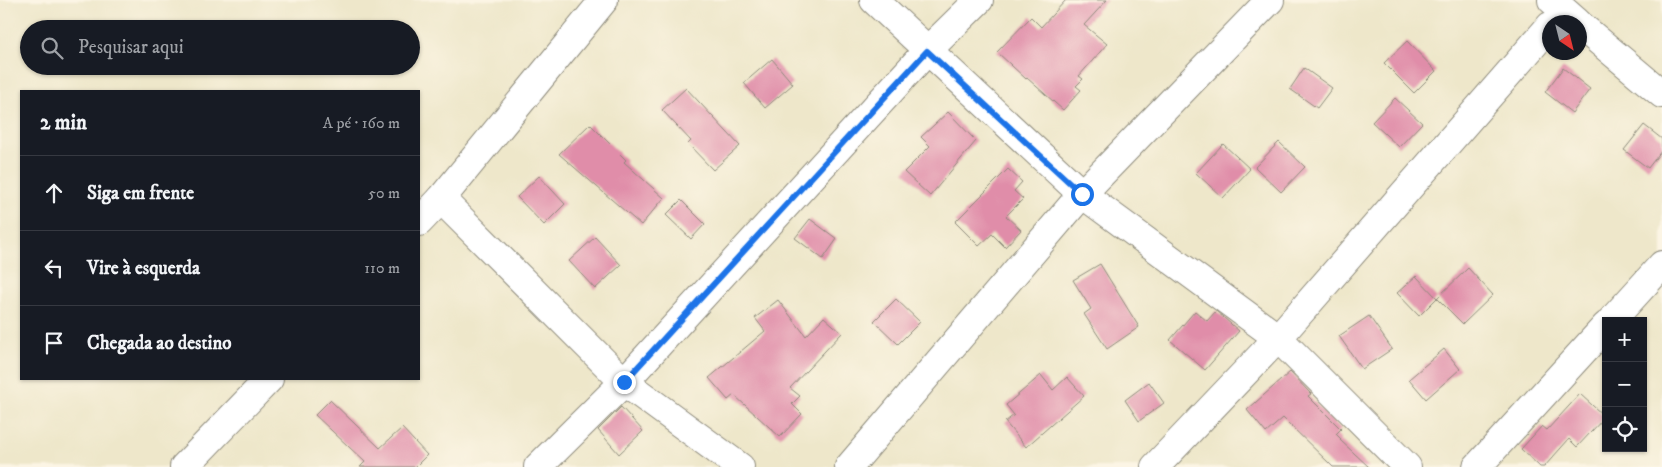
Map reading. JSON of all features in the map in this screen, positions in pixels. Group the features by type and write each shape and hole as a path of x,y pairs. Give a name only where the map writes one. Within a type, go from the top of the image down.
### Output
{"street":[{"path":"420,221 441,199 604,0"},
{"path":"874,0 1082,194 1278,338 1407,467"},
{"path":"538,467 624,382 927,51 979,0"},
{"path":"849,467 1082,194 1270,0"},
{"path":"1587,34 1662,94"},
{"path":"1154,467 1278,338 1542,40"},
{"path":"441,199 624,382 740,467"},
{"path":"1615,317 1662,265"},
{"path":"1477,467 1602,330"},
{"path":"184,467 268,380"}],"building":[{"path":"1066,0 1107,0 1084,25 1107,44 1079,76 1083,79 1076,86 1081,90 1063,110 997,52 1031,17 1041,27"},
{"path":"1407,41 1436,71 1414,93 1384,63"},
{"path":"772,59 793,84 765,108 744,83"},
{"path":"1304,68 1332,88 1317,108 1290,89"},
{"path":"1563,68 1590,89 1572,113 1545,92"},
{"path":"686,88 740,146 713,170 688,144 691,141 662,110"},
{"path":"1395,98 1422,123 1399,147 1372,122"},
{"path":"948,112 976,141 930,196 904,172 930,146 921,137"},
{"path":"590,124 626,160 624,162 664,198 641,225 559,154"},
{"path":"1644,125 1662,139 1662,150 1648,168 1624,150"},
{"path":"1279,142 1305,167 1281,192 1255,167"},
{"path":"1223,144 1250,169 1223,198 1196,173"},
{"path":"1008,169 1022,182 1014,191 1023,199 1006,216 1021,230 1005,247 992,234 979,246 955,222"},
{"path":"539,176 565,204 544,225 517,197"},
{"path":"681,200 705,224 691,239 666,215"},
{"path":"810,219 837,239 823,259 795,238"},
{"path":"595,237 621,265 595,289 569,261"},
{"path":"1100,264 1139,327 1107,349 1084,314 1091,309 1073,280"},
{"path":"1468,268 1493,295 1463,324 1437,298"},
{"path":"1416,276 1437,298 1419,316 1397,293"},
{"path":"896,299 920,322 898,344 874,321"},
{"path":"778,300 806,336 824,317 842,333 790,388 800,396 792,404 802,414 780,437 734,395 728,400 709,378 765,331 755,318"},
{"path":"1195,311 1207,321 1216,311 1239,331 1205,370 1170,340"},
{"path":"1369,316 1392,349 1362,369 1339,336"},
{"path":"1444,349 1460,369 1426,399 1409,379"},
{"path":"1290,372 1311,394 1308,396 1341,429 1336,434 1340,440 1369,467 1333,467 1283,418 1266,433 1247,410"},
{"path":"1041,375 1053,390 1067,377 1084,396 1026,447 1005,422 1014,415 1006,405"},
{"path":"1149,382 1164,403 1139,421 1125,400"},
{"path":"1580,394 1602,414 1602,420 1577,447 1569,439 1544,467 1540,467 1521,449 1542,426 1547,430"},
{"path":"330,400 380,448 402,428 427,455 415,467 360,467 365,462 315,415"},
{"path":"621,407 643,431 619,454 598,430"}],"route":[{"path":"624,382 927,51 1082,194"}]}
